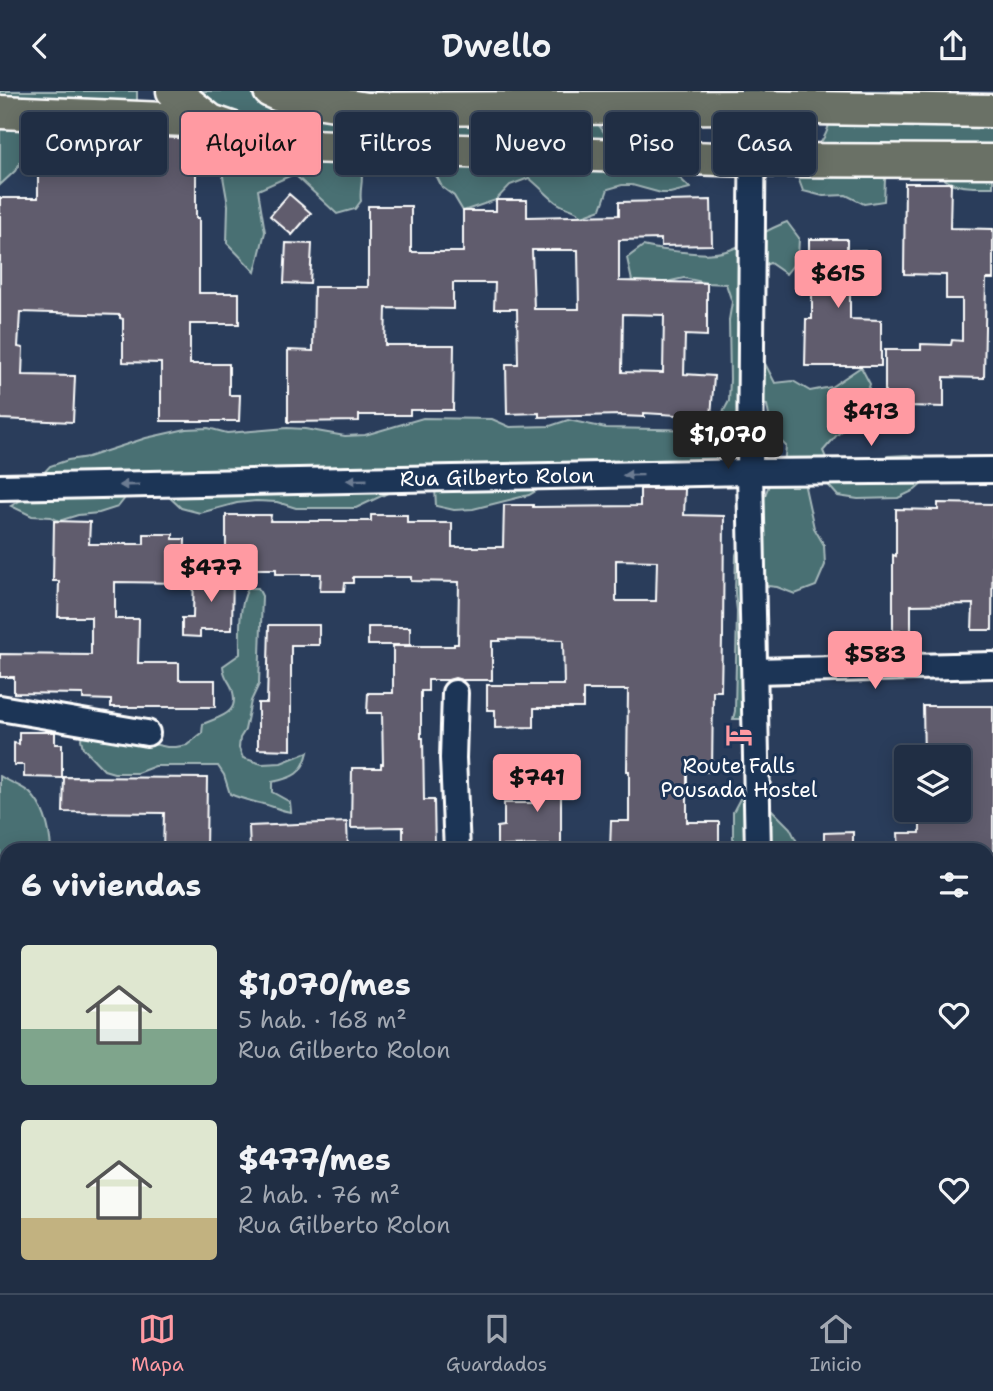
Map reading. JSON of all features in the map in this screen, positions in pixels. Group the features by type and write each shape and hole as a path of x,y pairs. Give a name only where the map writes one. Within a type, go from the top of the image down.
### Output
{"main road":[{"path":"173,91 200,112"},
{"path":"270,91 279,95 366,109 753,99 993,111"},
{"path":"0,112 181,120"},
{"path":"321,146 713,159"},
{"path":"816,161 993,162"}],"street":[{"path":"752,175 750,472 758,843"},
{"name":"Rua Gilberto Rolon","path":"0,488 750,472 993,470"},
{"path":"755,671 993,665"},
{"path":"455,693 453,758 457,843"},
{"path":"0,708 148,733"}],"green space":[{"path":"0,91 137,91 137,102 119,107 80,99 77,112 21,112 21,161 0,185"},
{"path":"195,91 468,91 475,112 471,112 471,175 591,175 591,114 605,134 605,175 677,175 690,188 661,193 622,185 608,189 601,209 582,216 556,202 529,178 510,185 496,200 463,211 435,175 457,175 457,112 335,112 335,175 362,175 362,178 361,201 355,209 337,214 295,175 321,175 321,112 201,112"},
{"path":"808,91 931,91 993,103 993,187 954,184 943,178 928,162 891,161 885,180 884,201 864,204 846,195 823,196 803,191 797,175 816,175 816,150 827,132 829,123 825,105"},
{"path":"577,95 589,112 553,112"},
{"path":"223,175 292,175 258,190 265,232 255,272 227,243 228,205"},
{"path":"787,222 799,238 798,259 786,274 770,263 758,268 756,346 775,383 793,381 810,391 831,387 861,367 870,384 863,405 852,422 823,451 831,470 869,465 888,456 907,455 925,458 930,477 915,490 898,498 858,499 838,496 823,479 805,487 814,528 824,545 825,565 816,586 795,594 777,587 758,585 745,719 733,719 736,555 741,537 762,517 764,498 771,480 784,464 786,446 772,432 767,405 750,401 745,421 725,457 706,463 630,471 612,460 591,467 585,488 546,485 529,495 473,509 454,510 436,506 435,488 394,490 356,508 296,508 277,502 256,501 200,513 181,508 167,495 133,488 118,507 59,521 51,517 32,516 11,506 28,496 37,480 50,466 186,429 208,428 227,433 287,428 345,436 365,435 423,418 492,419 510,427 550,426 568,420 606,428 705,430 720,418 729,401 729,320 732,302 726,284 684,278 662,283 632,281 627,258 643,246 696,253 723,252"},
{"path":"248,588 258,588 262,596 259,684 251,701 239,748 243,758 262,764 281,763 308,752 296,774 272,782 272,792 290,802 291,812 230,794 218,766 155,766 137,773 104,770 83,748 83,729 176,747 187,745 202,733 203,724 223,716 232,708 234,695 223,666 240,654 241,612"},
{"path":"0,776 27,791 35,799 46,820 50,843 0,843"},
{"path":"742,795 761,799 790,828 798,843 733,843 733,812"}],"building":[{"path":"167,138 181,138 181,175 196,175 199,293 239,293 239,324 190,324 190,364 229,364 229,395 240,395 239,421 161,421 161,363 123,362 123,319 120,315 20,312 18,347 23,348 22,375 75,376 73,422 0,419 0,198 38,198 38,175 167,175"},
{"path":"905,183 951,183 950,228 993,229 993,279 986,279 984,378 944,377 944,407 906,406 906,424 885,424 885,350 921,350 921,344 951,345 952,340 962,341 962,299 946,299 946,275 904,274"},
{"path":"289,194 311,213 292,235 270,216"},
{"path":"496,200 527,200 527,217 619,215 619,202 711,200 712,245 661,246 661,239 619,240 619,281 707,283 707,336 685,335 684,374 714,376 711,417 644,413 644,417 539,417 539,413 507,414 506,364 518,364 517,309 494,309 495,283 453,283 453,309 386,308 385,345 454,345 453,410 410,410 410,415 359,415 359,421 288,422 288,350 313,351 314,287 368,287 368,206 411,206 411,252 463,252 463,211 496,211","holes":["532,250 578,250 579,309 534,309","623,314 664,315 663,373 622,372"]},
{"path":"809,239 847,239 847,250 865,250 864,277 850,276 850,319 881,320 881,366 805,366 806,319 812,319"},
{"path":"286,243 312,244 310,284 284,283"},
{"path":"640,489 685,489 684,515 724,516 721,691 713,691 712,772 687,771 687,822 719,822 719,843 610,843 611,821 629,821 628,690 583,690 583,708 534,708 534,727 495,728 495,710 487,710 487,685 564,685 563,640 492,641 492,680 428,680 428,691 421,691 424,800 434,800 435,843 403,843 403,827 351,828 352,768 381,768 383,764 382,713 367,713 368,693 393,693 393,646 458,644 459,582 411,581 411,577 353,577 353,583 345,583 344,591 320,591 321,574 276,574 276,569 226,569 226,515 271,515 270,521 371,521 371,515 407,515 407,523 452,523 452,547 503,547 504,505 640,506","holes":["616,560 657,561 656,601 616,601"]},
{"path":"938,503 993,504 992,630 972,630 973,604 911,605 911,631 893,631 896,509 938,510"},
{"path":"54,521 90,522 89,544 144,544 144,534 173,534 173,539 185,539 184,583 115,582 115,619 139,619 138,663 179,663 179,680 215,680 215,707 111,707 111,700 83,699 83,694 14,693 14,677 0,677 0,654 91,655 91,617 58,617 59,581 53,581"},
{"path":"194,572 233,572 232,630 200,630 200,637 182,636 182,618 193,618"},
{"path":"269,625 319,625 319,645 291,645 291,750 258,749 258,703 267,703"},
{"path":"368,627 410,627 410,645 368,645"},
{"path":"923,706 993,706 993,843 899,843 898,833 920,833 920,822 971,822 971,745 924,745"},
{"path":"19,732 55,732 55,744 62,744 62,778 24,777 24,765 14,765 14,743 19,744"},
{"path":"537,771 572,771 572,797 561,797 561,843 497,843 497,827 504,826 504,803 537,803"},
{"path":"64,777 207,778 206,843 163,843 164,813 63,812"},
{"path":"347,822 348,843 250,843 249,826"},
{"path":"853,832 853,843 824,843 824,833"}],"place":[{"name":"Route Falls Pousada Hostel","path":"739,735"}]}
